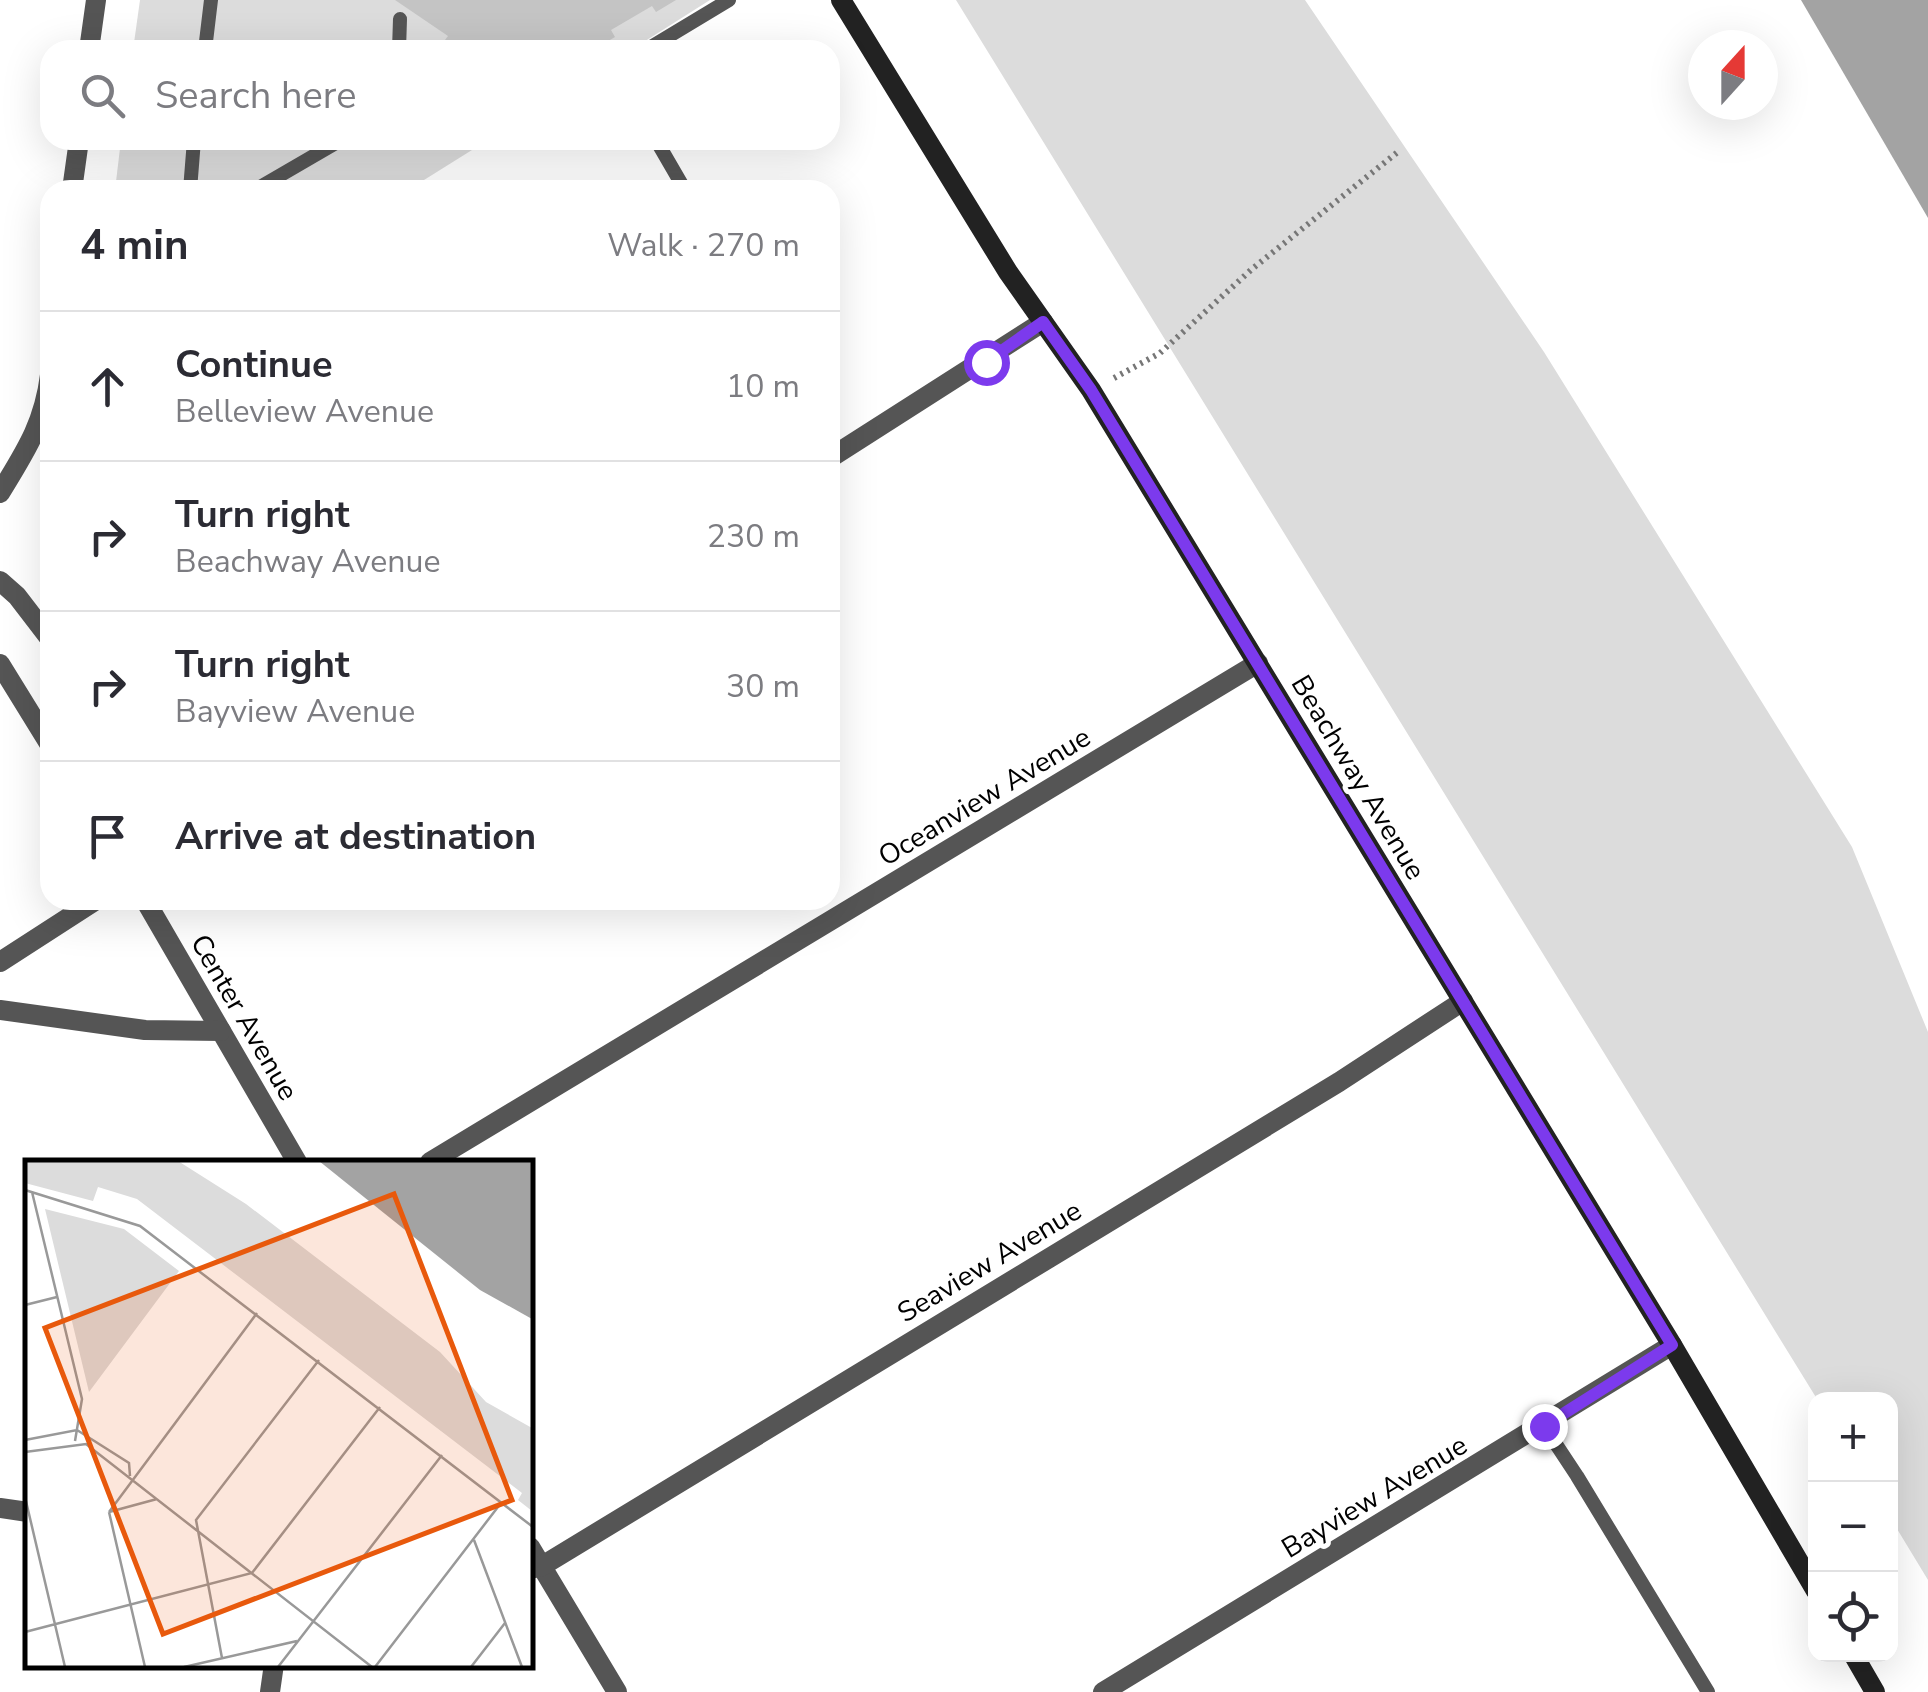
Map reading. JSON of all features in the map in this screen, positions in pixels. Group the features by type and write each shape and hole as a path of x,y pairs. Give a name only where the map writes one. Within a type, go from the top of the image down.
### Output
{"street":[{"path":"91,40 96,0"},
{"name":"Beachway Avenue","path":"841,0 1008,272 1091,390 1672,1345 1808,1577"},
{"path":"73,180 77,150"},
{"path":"840,452 1043,322"},
{"path":"0,493 40,422"},
{"path":"0,581 40,625"},
{"name":"Oceanview Avenue","path":"433,1160 1258,663"},
{"path":"0,664 40,729"},
{"path":"0,962 81,910"},
{"name":"Center Avenue","path":"151,910 296,1160"},
{"name":"Seaview Avenue","path":"536,1568 1339,1082 1463,1001"},
{"path":"0,1010 145,1030 220,1031"},
{"name":"Bayview Avenue","path":"1103,1692 1672,1345"},
{"path":"0,1508 25,1512"},
{"path":"536,1568 617,1692"},
{"path":"1857,1662 1870,1690"},
{"path":"270,1692 274,1667"}],"lane":[{"path":"206,40 212,0"},
{"path":"663,40 729,0"},
{"path":"399,40 400,18"},
{"path":"191,180 193,150"},
{"path":"272,180 324,150"},
{"path":"662,150 679,180"},
{"path":"1544,1426 1708,1692"}],"path":[{"path":"1091,390 1160,353 1252,269 1399,151"}],"shaded area":[{"path":"140,0 710,0 647,40 134,40"},
{"path":"956,0 1305,0 1544,352 1852,847 1928,1032 1928,1580 1898,1531 1898,1392 1813,1392"},
{"path":"1801,0 1928,0 1928,218"},
{"path":"120,150 472,150 424,180 116,180"}],"building":[{"path":"395,0 676,0 656,12 652,6 611,30 615,37 610,40 445,40 448,36"}],"route":[{"path":"986,362 1043,322 1091,390 1672,1345 1544,1426"}]}
